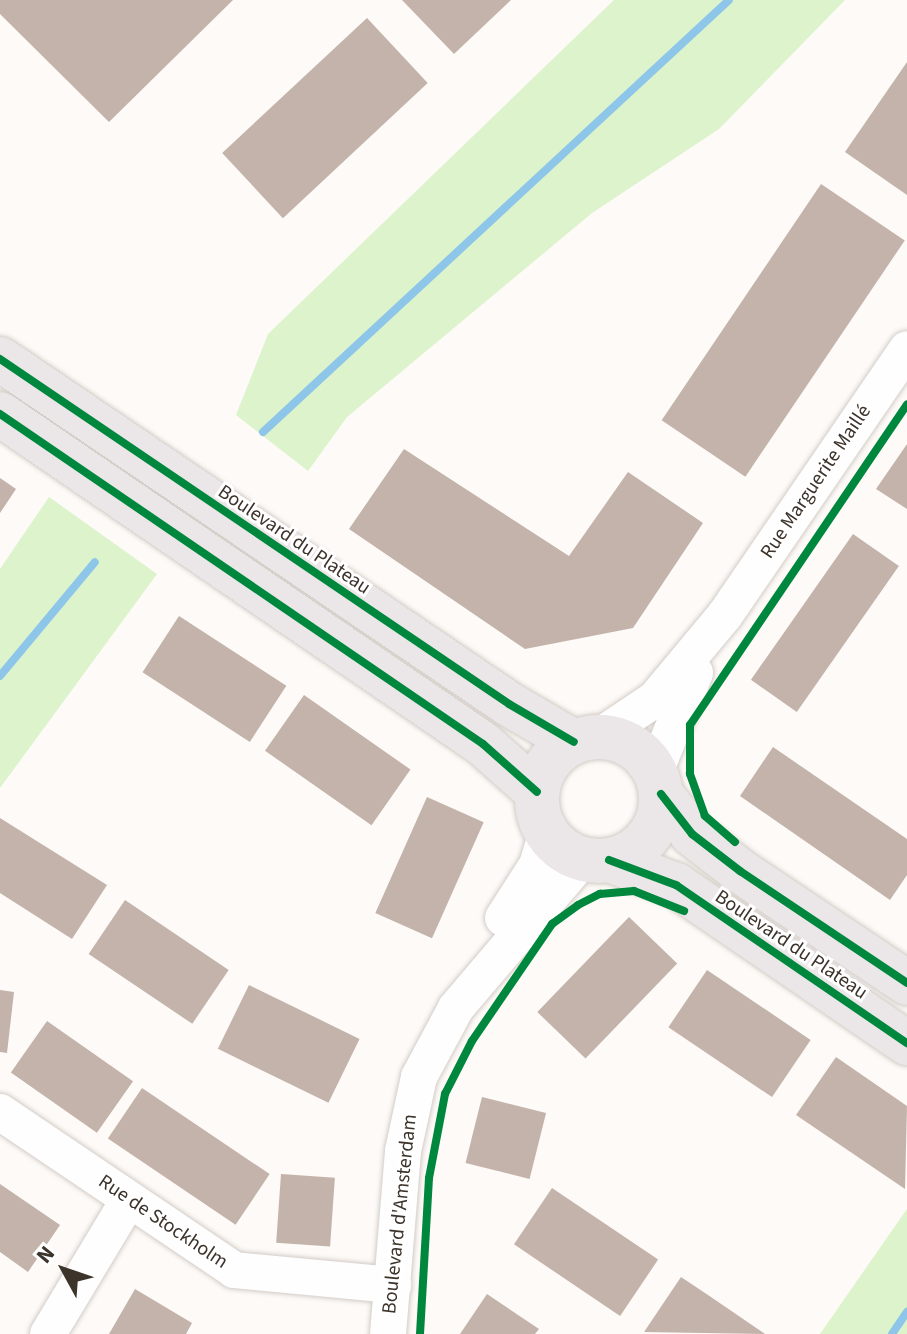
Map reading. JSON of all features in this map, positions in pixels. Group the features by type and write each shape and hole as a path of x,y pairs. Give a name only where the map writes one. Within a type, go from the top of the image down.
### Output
{"main road":[{"name":"Boulevard du Plateau","path":"0,359 509,704 587,739"},
{"path":"0,414 483,744 542,812 596,860 648,837 658,783 632,747 587,739 543,771 542,812"},
{"name":"Boulevard du Plateau","path":"658,783 692,834 740,871 907,983"},
{"name":"Boulevard du Plateau","path":"596,860 676,885 907,1043"}],"street":[{"name":"Rue Marguerite Maillé","path":"587,739 655,699 725,615 907,349"},
{"name":"Rue Marguerite Maillé","path":"658,783 675,713 725,615"},
{"name":"Boulevard d'Amsterdam","path":"388,1334 409,1109 430,1051 456,1008 484,947 537,865 542,812"},
{"name":"Boulevard d'Amsterdam","path":"456,1008 596,860"},
{"name":"Rue de Stockholm","path":"0,1112 242,1273 393,1285"},
{"path":"48,1334 129,1199"}],"green space":[{"path":"614,0 845,0 719,129 592,213 347,417 308,471 236,415 268,334"},
{"path":"49,497 157,574 0,788 0,569"},
{"path":"907,1209 907,1334 820,1334"}],"building":[{"path":"0,0 233,0 109,122 0,14"},
{"path":"402,0 511,0 454,54"},
{"path":"367,18 428,83 283,218 222,153"},
{"path":"907,62 907,195 845,152"},
{"path":"821,184 905,240 745,477 662,420"},
{"path":"907,444 907,509 876,489"},
{"path":"404,449 569,556 628,472 703,523 633,628 525,649 349,529"},
{"path":"0,478 16,489 0,513"},
{"path":"853,534 899,566 797,712 751,680"},
{"path":"179,616 286,686 250,742 143,672"},
{"path":"304,695 410,770 371,825 265,751"},
{"path":"773,747 907,839 907,875 890,900 740,796"},
{"path":"427,797 484,822 432,938 375,913"},
{"path":"0,818 107,885 72,939 0,893"},
{"path":"125,900 229,970 192,1024 89,954"},
{"path":"629,917 677,964 586,1058 537,1012"},
{"path":"707,970 811,1040 772,1097 668,1027"},
{"path":"249,985 360,1039 328,1103 218,1049"},
{"path":"0,990 14,992 7,1053 0,1052"},
{"path":"47,1021 133,1081 97,1133 11,1073"},
{"path":"836,1057 907,1106 905,1189 796,1115"},
{"path":"142,1088 270,1174 236,1225 108,1139"},
{"path":"482,1097 546,1113 530,1179 466,1163"},
{"path":"281,1174 335,1178 330,1247 276,1243"},
{"path":"0,1184 60,1225 28,1272 0,1252"},
{"path":"552,1188 658,1260 620,1316 514,1244"},
{"path":"681,1277 708,1295 765,1334 644,1332"},
{"path":"135,1289 192,1323 186,1334 109,1334"},
{"path":"487,1294 539,1329 535,1334 460,1334"}],"waterway":[{"path":"263,432 729,0"},
{"path":"0,676 95,562"},
{"path":"892,1334 907,1312"}],"cycle path":[{"path":"0,359 509,704 574,742"},
{"path":"735,842 705,816 690,774 690,725 907,404"},
{"path":"0,414 483,744 537,792"},
{"path":"661,794 692,834 740,871 907,983"},
{"path":"609,860 676,885 907,1043"},
{"path":"420,1334 429,1178 445,1094 472,1041 552,924 578,905 600,894 634,891 684,911"}]}
